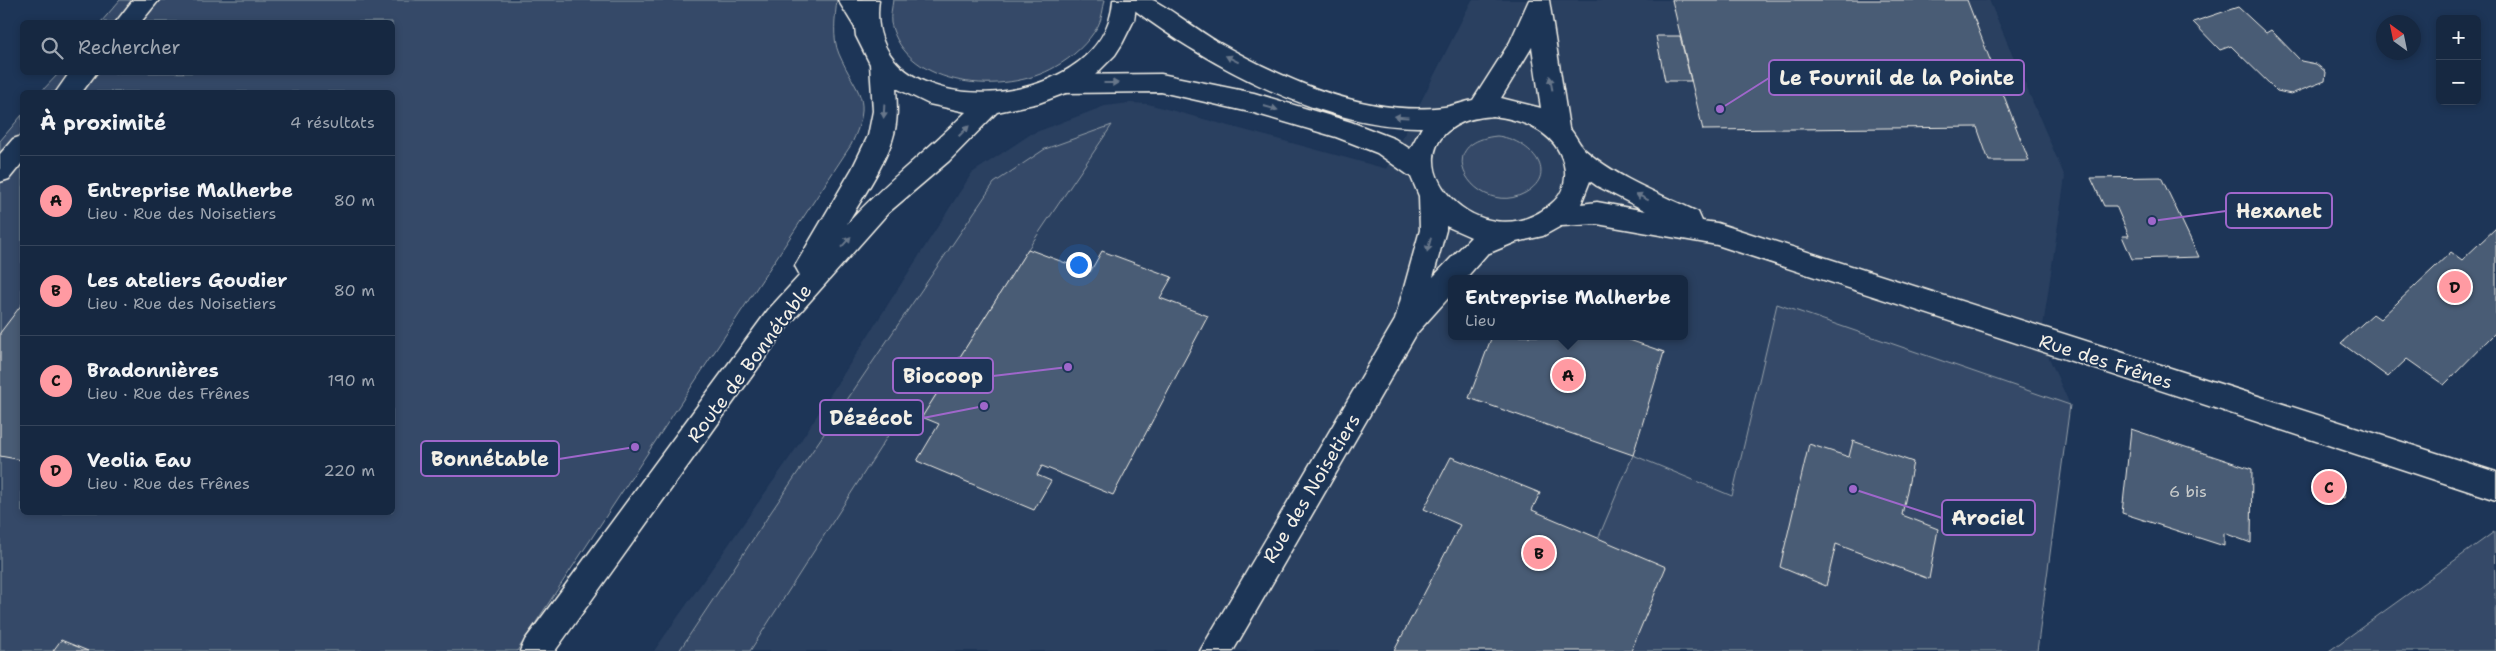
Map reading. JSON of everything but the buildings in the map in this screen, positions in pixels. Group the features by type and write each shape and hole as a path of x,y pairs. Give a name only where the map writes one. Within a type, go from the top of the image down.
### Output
{"street":[{"path":"130,20 147,0"},
{"path":"850,0 865,25 872,48 882,62 897,76 925,92 958,101 991,102 1035,94 1062,84 1093,62 1112,40 1122,19 1125,0"},
{"path":"865,25 867,0"},
{"path":"1137,0 1192,38 1280,82 1319,99 1358,110 1398,117 1450,117"},
{"path":"1482,107 1521,45 1539,1"},
{"path":"1539,1 1542,45 1552,88 1558,131"},
{"path":"778,318 862,175 881,136 885,112 882,62"},
{"path":"70,90 82,75"},
{"path":"1062,84 1161,83 1254,103 1342,129 1386,146 1421,170"},
{"name":"Route de Bonnétable","path":"536,651 778,318 879,206 940,154 991,102"},
{"path":"1493,106 1520,110 1543,120 1558,131 1574,155 1578,168 1577,189 1570,204 1557,216 1542,225 1513,232 1490,231 1465,223 1448,213 1432,197 1425,186 1421,170 1421,159 1426,142 1439,125 1450,117 1463,111 1482,107 1493,106"},
{"path":"0,172 20,148"},
{"name":"Rue des Frênes","path":"1574,155 1606,179 1717,234"},
{"name":"Rue des Noisetiers","path":"1407,325 1433,230 1432,197"},
{"name":"Rue des Frênes","path":"1557,216 1597,213 1717,234 2496,486"},
{"name":"Rue des Noisetiers","path":"1452,275 1478,246 1513,232"},
{"name":"Rue des Noisetiers","path":"1216,651 1407,325 1448,279"}],"shaded area":[{"path":"120,0 837,0 835,41 839,54 857,88 862,106 861,116 851,145 517,651 0,651 0,141 20,117 20,515 395,515 395,90 43,90 57,75 395,75 395,20 103,20"},
{"path":"893,0 1105,0 1098,26 1085,44 1068,59 1034,76 1011,82 986,83 960,81 937,74 916,62 900,45 891,23"},
{"path":"1472,0 1989,0 2065,177 2041,340 2070,405 2037,651 654,651 793,453 972,173 1031,134 1105,106 1130,103 1148,104 1387,169"},
{"path":"1112,125 1028,249 922,417 905,409 750,651 679,651 994,183 1045,149"},
{"path":"1497,136 1519,143 1536,158 1540,167 1540,176 1536,185 1525,193 1507,198 1491,196 1477,188 1467,177 1462,164 1465,152 1476,142"},
{"path":"1777,304 2070,405 2037,651 1631,651 1598,539 1633,455 1732,496"},
{"path":"2494,532 2496,651 2329,651"}],"place":[{"name":"Le Fournil de la Pointe","path":"1720,109"},
{"name":"Hexanet","path":"2152,221"},
{"name":"Veolia Eau","path":"2455,287"},
{"name":"Biocoop","path":"1068,367"},
{"name":"Entreprise Malherbe","path":"1568,375"},
{"name":"Dézécot","path":"984,406"},
{"name":"Bonnétable","path":"635,447"},
{"name":"Bradonnières","path":"2329,487"},
{"name":"Arociel","path":"1853,489"},
{"name":"Les ateliers Goudier","path":"1539,553"}]}
